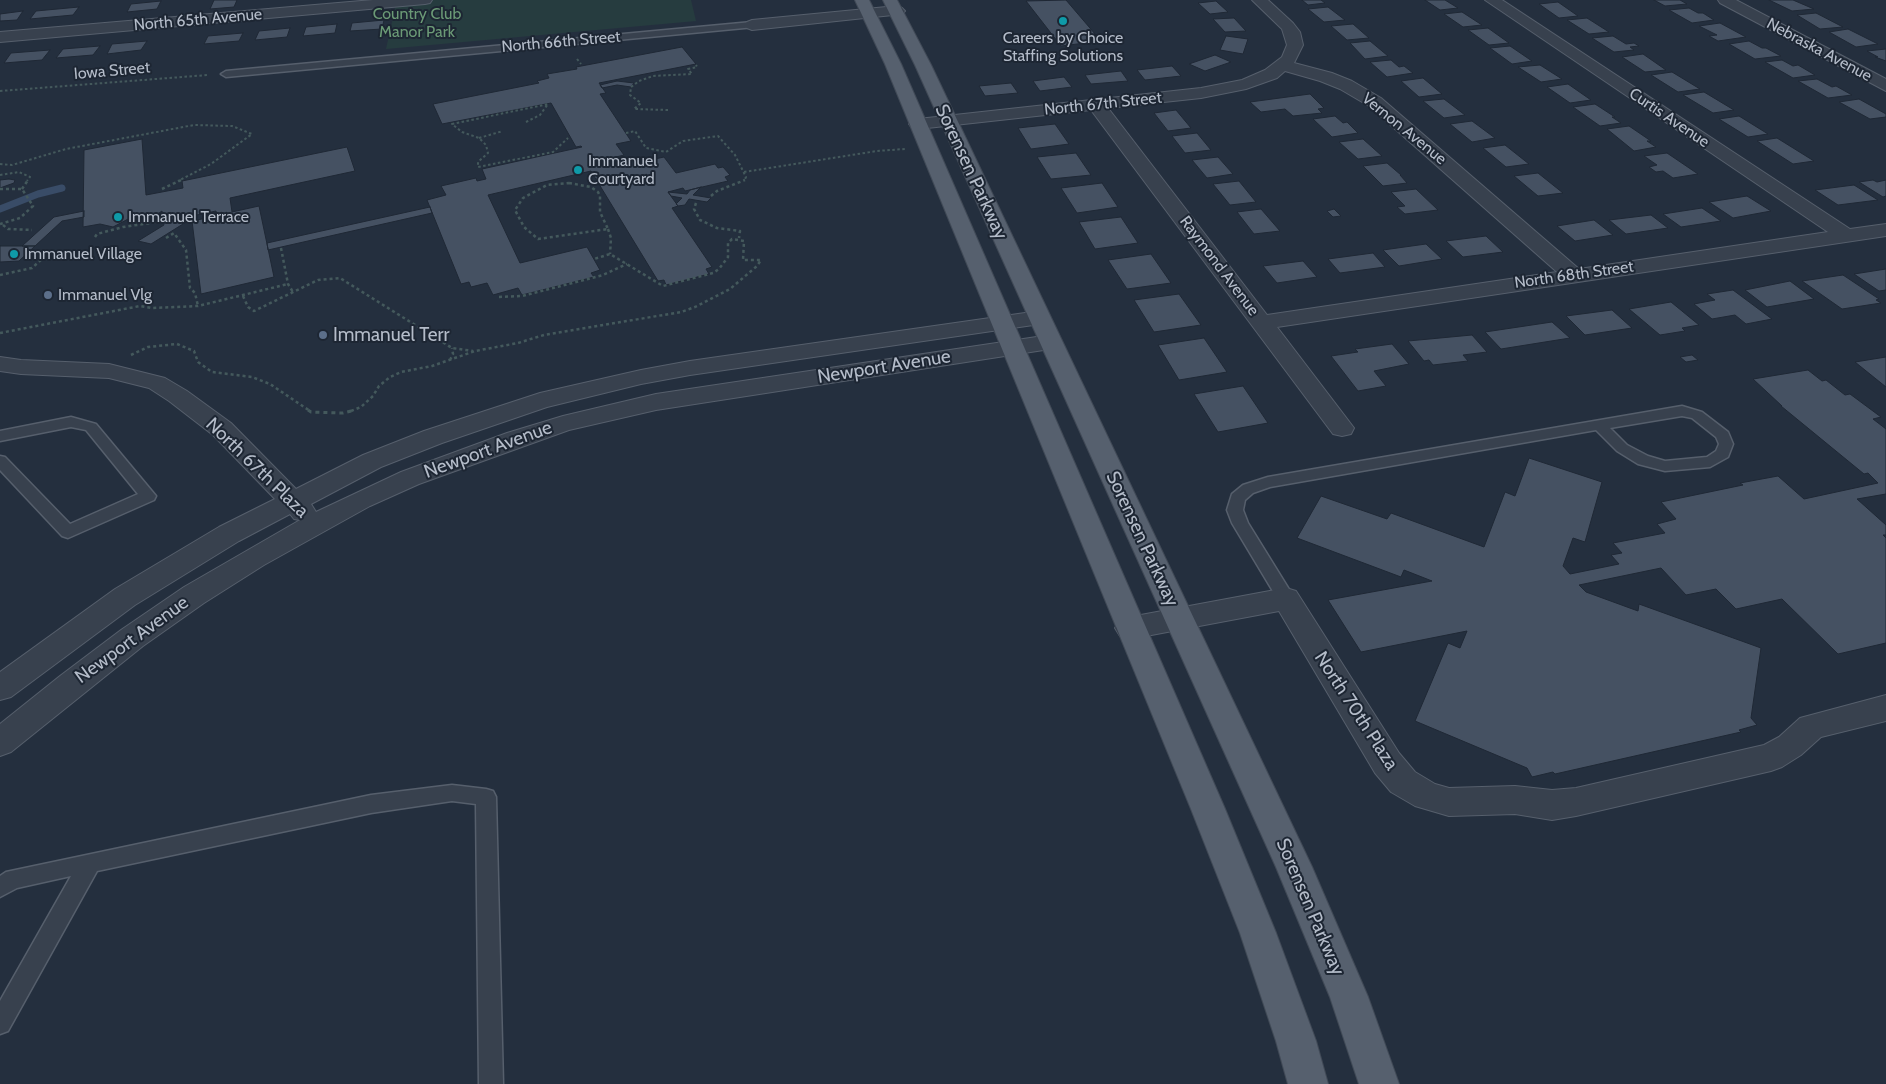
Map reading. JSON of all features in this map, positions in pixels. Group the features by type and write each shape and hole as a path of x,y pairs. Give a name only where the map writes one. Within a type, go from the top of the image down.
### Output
{"main road":[{"name":"Sorensen Parkway","path":"893,6 1294,867 1349,997 1379,1084"},
{"name":"Sorensen Parkway","path":"866,7 1009,335 1130,628 1208,809 1258,933 1296,1041 1308,1084"}],"street":[{"name":"North 65th Avenue","path":"0,38 279,7 425,0"},
{"path":"1259,0 1292,32 1295,45 1289,59 1282,65"},
{"name":"Curtis Avenue","path":"1492,0 1846,236"},
{"name":"Nebraska Avenue","path":"1725,0 1886,86"},
{"name":"North 66th Street","path":"752,25 866,7 893,6"},
{"name":"North 67th Street","path":"918,124 1227,90 1261,79 1282,65"},
{"name":"Vernon Avenue","path":"1282,65 1326,77 1346,85 1375,102 1573,275"},
{"name":"Raymond Avenue","path":"1096,105 1342,428"},
{"name":"North 68th Street","path":"1262,322 1886,230"},
{"name":"Newport Avenue","path":"0,688 125,597 228,534 372,461 495,415 591,389 690,368 1044,330"},
{"name":"Newport Avenue","path":"0,743 71,684 178,606 254,558 315,524 361,500 410,478 516,439 610,412 1009,335"},
{"name":"North 67th Plaza","path":"0,364 21,367 109,371 157,383 178,396 222,429 315,524"},
{"path":"1130,628 1286,599"},
{"name":"North 70th Plaza","path":"1286,599 1386,762 1403,782 1427,796 1449,802 1515,800 1552,804 1576,802 1771,757 1790,746 1811,727 1886,708"}],"lane":[{"name":"North 66th Street","path":"226,74 752,25"},
{"path":"1286,599 1240,523 1235,510 1238,498 1248,489 1268,482 1599,425 1682,411 1697,414 1711,424 1723,435 1726,444 1723,454 1710,462 1665,466 1643,460 1622,448 1599,425"},
{"path":"0,437 70,422 91,427 148,496 68,532 0,461"},
{"path":"0,887 13,879 371,804 452,793 486,797 491,1084"},
{"path":"0,1023 90,863"}],"path":[{"path":"668,110 634,109 641,103 630,95 631,87 639,81 653,76 692,74 688,69 697,67 696,65"},
{"name":"Iowa Street","path":"0,92 226,74"},
{"path":"526,122 540,115 548,104 452,124 462,132 479,138 488,149 488,152 478,162 478,167 553,152 568,138"},
{"path":"0,164 12,165 66,149 194,125 232,126 252,134 211,164 162,189"},
{"path":"479,138 503,131"},
{"path":"626,133 635,131 646,148 666,152 683,141 718,136 727,144 746,177 744,181 717,191 711,196"},
{"path":"744,172 877,151 912,149"},
{"path":"0,175 20,172 26,174 30,177 22,189"},
{"path":"608,229 538,239 524,227 515,210 523,198 539,188 555,184 580,184 598,192 601,201 600,212 608,229 611,238 610,254"},
{"path":"0,189 22,189"},
{"path":"1,224 20,218 29,212 33,206 22,189"},
{"path":"696,203 694,208 700,220 716,228 740,231 739,239"},
{"path":"95,237 97,234 123,227 157,222"},
{"path":"1,224 8,229 32,230"},
{"path":"166,238 174,233 186,250 190,288 195,293 198,306"},
{"path":"127,357 148,347 177,344 194,351 198,362 212,372 252,377 270,384 311,412 324,414 353,411 373,396 379,386 400,372 432,366 475,351 518,343 544,335 695,308 730,289 757,266 761,260 743,260 744,240 732,239 728,243 728,257 724,264 713,273 664,286 610,254 594,258"},
{"path":"281,248 288,284 293,292"},
{"path":"0,275 32,268 44,257 26,258"},
{"path":"499,297 522,296 603,276 627,264"},
{"path":"242,296 248,308 254,311 318,280 340,278 452,348 475,351"},
{"path":"0,333 140,306 152,308 198,306 288,284"},
{"path":"450,360 453,354 452,348"}],"green space":[{"name":"Country Club Manor Park","path":"397,0 691,0 696,21 386,49"}],"building":[{"path":"214,0 237,0 234,7 210,9"},
{"name":"Careers by Choice Staffing Solutions","path":"1066,0 1101,41 1061,46 1026,1"},
{"path":"1302,0 1321,0 1325,3 1308,5"},
{"path":"1425,0 1445,0 1458,8 1440,10"},
{"path":"1654,0 1680,0 1687,4 1665,6"},
{"path":"1769,0 1793,0 1814,9 1792,11"},
{"path":"161,1 157,9 127,12 131,4"},
{"path":"1216,1 1228,12 1210,14 1198,3"},
{"path":"1558,2 1578,16 1559,18 1539,4"},
{"path":"79,7 73,15 30,19 36,11"},
{"path":"1328,7 1345,20 1324,22 1308,9"},
{"path":"1689,8 1698,13 1703,13 1714,20 1692,23 1669,10"},
{"path":"23,11 17,20 0,21 0,14"},
{"path":"1462,12 1482,25 1463,27 1444,14"},
{"path":"1816,13 1843,27 1820,29 1797,15"},
{"path":"1234,18 1246,31 1225,32 1213,19"},
{"path":"1587,18 1609,32 1589,34 1567,20"},
{"path":"384,20 382,29 350,31 352,23"},
{"path":"1720,23 1746,37 1718,41 1709,36 1717,35 1699,26"},
{"path":"337,24 335,33 303,36 306,27"},
{"path":"1353,24 1369,38 1347,40 1331,26"},
{"path":"290,28 287,37 255,40 259,31"},
{"path":"1488,28 1509,43 1489,45 1468,30"},
{"path":"1848,29 1878,44 1856,47 1829,32"},
{"path":"243,33 239,41 204,44 208,36"},
{"path":"1226,36 1248,39 1243,54 1220,50"},
{"path":"1613,36 1626,44 1634,43 1639,46 1630,47 1634,50 1614,52 1592,38"},
{"path":"147,41 141,50 107,54 112,44"},
{"path":"1370,41 1388,56 1365,59 1350,43"},
{"path":"1749,41 1781,56 1755,59 1729,44"},
{"path":"100,46 93,55 56,58 63,49"},
{"path":"1510,46 1532,61 1512,64 1490,48"},
{"name":"Immanuel Courtyard","path":"682,47 696,64 599,83 606,93 600,94 631,141 616,144 624,155 612,158 616,164 644,158 646,161 664,157 676,173 715,164 718,168 723,167 730,175 725,177 728,181 685,191 683,188 668,192 678,206 672,208 712,267 706,269 709,274 666,285 664,280 658,281 591,171 488,195 520,263 587,247 600,270 591,273 594,277 522,295 518,288 493,295 487,283 471,287 469,282 461,284 427,200 446,195 441,186 476,178 477,181 486,179 482,169 582,147 576,147 551,103 442,124 433,104 539,83 537,81 549,78 547,74 577,69 576,67"},
{"path":"1886,49 1886,61 1875,57 1878,57 1867,51"},
{"path":"50,50 42,60 4,63 11,53"},
{"path":"1643,54 1666,70 1645,72 1622,57"},
{"path":"1215,55 1231,62 1205,71 1189,64"},
{"path":"1391,60 1399,67 1404,66 1413,73 1387,77 1370,62"},
{"path":"1782,60 1793,66 1798,65 1815,75 1793,78 1765,62"},
{"path":"1540,65 1562,79 1541,82 1518,67"},
{"path":"1172,66 1181,76 1145,80 1137,70"},
{"path":"1121,71 1128,81 1091,84 1085,75"},
{"path":"1672,72 1700,89 1678,92 1651,75"},
{"path":"1064,77 1072,87 1040,91 1033,81"},
{"path":"1423,78 1442,94 1419,97 1401,81"},
{"path":"1817,79 1832,87 1836,86 1852,95 1828,98 1798,81"},
{"path":"617,81 634,83 631,87 617,85 602,88 600,85"},
{"path":"1011,83 1018,93 985,96 979,86"},
{"path":"1568,84 1591,100 1570,103 1547,87"},
{"path":"1704,92 1734,110 1713,113 1683,95"},
{"path":"1310,94 1324,108 1318,109 1322,113 1293,116 1285,109 1261,112 1250,102"},
{"path":"1444,99 1465,115 1444,118 1423,101"},
{"path":"1859,99 1886,114 1886,117 1870,119 1839,102"},
{"path":"1595,104 1621,123 1600,126 1573,107"},
{"path":"1176,110 1191,128 1168,131 1154,113"},
{"path":"1335,116 1343,123 1347,122 1358,133 1332,137 1313,119"},
{"path":"1739,116 1768,134 1748,137 1719,119"},
{"path":"1472,121 1495,138 1472,142 1450,124"},
{"path":"1055,124 1069,144 1031,149 1018,128"},
{"path":"1629,126 1651,141 1647,141 1656,147 1634,151 1607,129"},
{"path":"1197,133 1211,150 1185,153 1172,136"},
{"path":"1777,138 1814,161 1793,164 1757,141"},
{"name":"Immanuel Terrace","path":"142,139 146,195 183,188 182,181 347,147 355,171 230,198 232,212 259,206 274,277 201,294 192,221 217,216 216,211 163,222 162,211 147,221 132,217 113,227 100,224 83,227 84,150"},
{"path":"1363,139 1382,156 1358,159 1339,142"},
{"path":"1505,145 1529,164 1506,167 1483,148"},
{"path":"1076,153 1091,175 1051,179 1037,157"},
{"path":"1667,153 1698,174 1673,178 1663,171 1656,172 1649,167 1657,165 1644,156"},
{"path":"1218,157 1233,174 1207,178 1192,160"},
{"path":"1387,163 1407,183 1383,186 1363,166"},
{"path":"1538,173 1563,193 1538,196 1514,176"},
{"path":"0,180 15,180 14,183 0,188"},
{"path":"1873,180 1877,182 1886,180 1886,196 1883,197 1859,182"},
{"path":"1239,181 1256,202 1230,205 1213,184"},
{"path":"1102,183 1118,207 1077,213 1061,188"},
{"path":"1854,185 1878,200 1838,205 1815,190"},
{"path":"701,187 693,195 711,198 707,202 689,199 685,205 678,206 676,204 682,198 671,196 668,192 687,194 690,190"},
{"path":"1416,189 1438,210 1405,214 1397,207 1405,206 1391,192"},
{"path":"1747,196 1771,211 1733,218 1709,202"},
{"path":"430,207 432,213 268,250 267,243"},
{"path":"1702,208 1721,221 1681,227 1663,214"},
{"path":"1261,209 1280,231 1254,234 1237,212"},
{"path":"1334,209 1341,216 1333,217 1327,211"},
{"path":"84,211 84,217 62,221 35,246 22,246 54,217"},
{"path":"1651,215 1668,228 1626,234 1609,220"},
{"path":"1121,217 1138,243 1095,249 1079,222"},
{"path":"182,218 183,224 151,244 138,241 164,225 163,222"},
{"path":"1594,220 1613,235 1575,241 1557,226"},
{"path":"1486,236 1503,252 1463,257 1446,241"},
{"path":"1426,244 1442,259 1399,266 1383,250"},
{"name":"Immanuel Village","path":"0,246 35,246 19,261 0,262"},
{"path":"1373,253 1385,267 1340,273 1328,259"},
{"path":"1151,254 1171,283 1127,289 1108,260"},
{"path":"1303,261 1317,277 1277,283 1263,266"},
{"path":"1886,269 1886,290 1879,291 1854,274"},
{"path":"1843,275 1879,299 1876,300 1881,303 1842,309 1802,281"},
{"path":"1790,281 1814,299 1767,307 1745,290"},
{"path":"1733,290 1772,319 1746,324 1735,315 1712,319 1694,304 1715,300 1707,294"},
{"path":"1179,294 1201,325 1154,332 1134,300"},
{"path":"1671,302 1699,325 1682,328 1685,331 1660,335 1629,309"},
{"path":"1612,310 1632,328 1585,335 1566,316"},
{"path":"1552,322 1570,338 1501,349 1485,332"},
{"path":"1472,335 1487,352 1463,355 1468,361 1433,365 1429,360 1424,361 1408,341"},
{"path":"1204,338 1227,372 1179,380 1158,345"},
{"path":"1392,344 1409,364 1374,371 1386,386 1358,391 1331,356 1358,352 1355,349"},
{"path":"1692,355 1698,360 1686,362 1680,357"},
{"path":"1886,357 1886,387 1855,362"},
{"path":"1808,370 1822,381 1826,380 1845,395 1850,394 1881,417 1873,419 1886,429 1886,494 1857,499 1886,525 1886,535 1883,535 1886,538 1886,643 1838,654 1782,599 1736,609 1716,589 1686,595 1661,568 1579,585 1586,592 1638,611 1639,604 1761,648 1751,718 1757,725 1739,730 1741,732 1555,774 1553,772 1532,777 1527,768 1415,721 1448,643 1460,648 1467,631 1361,652 1328,600 1432,581 1404,570 1401,577 1297,538 1321,496 1387,519 1391,513 1484,547 1505,492 1515,496 1529,458 1602,482 1585,542 1573,538 1563,566 1570,574 1619,564 1611,555 1622,553 1613,543 1665,533 1657,524 1676,519 1661,502 1778,476 1804,499 1878,483 1868,473 1864,474 1781,406 1753,379"},
{"path":"1243,386 1268,423 1218,432 1194,394"}],"waterway":[{"path":"0,209 38,194 62,188"}],"place":[{"name":"Careers by Choice Staffing Solutions","path":"1063,21"},
{"name":"Immanuel Courtyard","path":"578,170"},
{"name":"Immanuel Terrace","path":"118,217"},
{"name":"Immanuel Village","path":"14,254"},
{"name":"Immanuel Vlg","path":"48,295"},
{"name":"Immanuel Terr","path":"323,335"}]}
